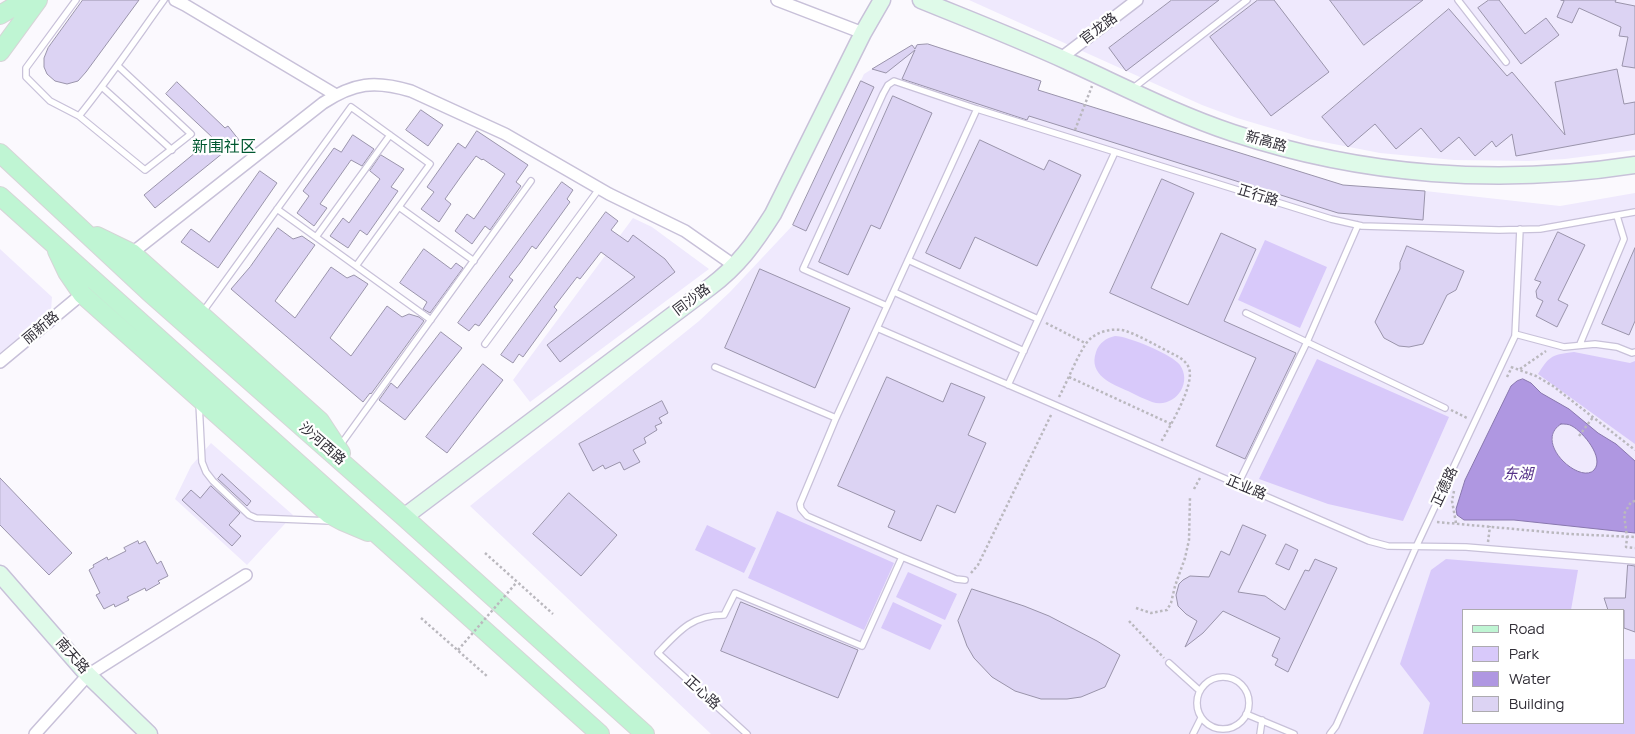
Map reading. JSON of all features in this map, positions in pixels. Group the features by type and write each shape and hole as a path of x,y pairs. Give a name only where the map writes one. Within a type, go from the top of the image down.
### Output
{"main road":[{"path":"0,15 25,0"},
{"path":"0,52 38,0"},
{"name":"沙河西路","path":"0,153 156,299 404,517 645,734"},
{"path":"0,196 55,246 329,514 378,535"},
{"path":"74,222 132,253 320,421 357,476"},
{"path":"55,246 67,272 82,294 198,386 378,535 600,734"}],"street":[{"path":"175,0 185,4 336,94"},
{"path":"777,0 863,33"},
{"name":"同沙路","path":"404,517 735,266 760,234 772,214 863,33 882,0"},
{"name":"新高路","path":"921,0 1061,58 1129,91 1196,119 1268,144 1341,162 1425,173 1491,176 1566,174 1635,165"},
{"name":"官龙路","path":"1061,58 1137,0"},
{"path":"132,253 336,94 350,88 379,84 395,86 410,91 505,134 599,189 685,231 735,266"},
{"name":"丽新路","path":"0,362 82,294"},
{"name":"南天路","path":"0,574 88,675 149,734"},
{"path":"35,734 88,675 246,575"}],"lane":[{"path":"76,0 26,68 26,77 50,101 79,116 145,170 192,134 118,66"},
{"path":"79,116 118,66 164,0"},
{"path":"1129,91 1247,0"},
{"path":"1458,0 1506,62"},
{"name":"正行路","path":"887,306 803,270 883,94 888,85 894,81 1115,152 1331,219 1358,225 1439,229 1540,229 1635,212"},
{"path":"102,87 172,150"},
{"path":"200,315 351,107 430,164 356,266"},
{"path":"965,580 956,579 902,557 807,516 800,509 802,498 836,418 977,109"},
{"path":"316,237 390,135"},
{"path":"1008,385 1115,152"},
{"path":"338,448 531,181"},
{"path":"485,344 599,189"},
{"path":"400,207 474,261"},
{"path":"277,209 431,320"},
{"path":"1580,344 1624,239 1617,216"},
{"path":"1238,484 1307,342 1358,225"},
{"name":"正德路","path":"1330,734 1336,726 1416,547 1515,334 1520,229"},
{"path":"908,260 1038,319"},
{"path":"894,292 1024,351"},
{"path":"1246,313 1446,408"},
{"name":"正业路","path":"877,328 1369,541 1388,546 1487,549 1635,560"},
{"path":"1515,334 1564,347 1595,344 1617,347 1632,353 1635,352"},
{"path":"715,366 836,418"},
{"path":"198,386 202,462 213,481 249,515 256,518 342,521"},
{"name":"正心路","path":"747,734 658,653 681,628 711,615 724,615 735,593 862,646 902,557"},
{"path":"1169,662 1200,691"},
{"path":"1217,678 1238,682 1246,693 1248,707 1246,714 1237,725 1222,732 1201,718 1197,704 1200,691 1210,681 1217,678"},
{"path":"1246,714 1294,734"},
{"path":"1193,734 1201,718"},
{"path":"1260,734 1262,720"}],"path":[{"path":"1072,138 1096,74"},
{"path":"1038,319 1085,343"},
{"path":"965,580 978,565 1085,343 1094,336 1114,329 1126,331 1179,356 1185,362 1189,370 1190,379 1188,389 1158,450"},
{"path":"1520,369 1556,345"},
{"path":"1502,365 1520,369 1553,386 1635,450"},
{"path":"1504,384 1512,367"},
{"path":"1069,377 1171,424"},
{"path":"1446,408 1475,422"},
{"path":"1578,436 1593,418"},
{"path":"1194,489 1205,470"},
{"path":"1454,488 1452,502 1456,523"},
{"path":"1136,608 1152,613 1167,610 1171,603 1174,586 1185,558 1189,540 1190,497"},
{"path":"1635,500 1631,502 1624,514 1627,537 1626,547 1635,548"},
{"path":"1428,521 1569,534 1635,537"},
{"path":"1487,549 1490,526"},
{"path":"485,553 553,614"},
{"path":"458,650 517,582"},
{"path":"421,618 488,677"},
{"path":"1129,621 1169,662"}],"shaded area":[{"path":"969,0 1635,0 1635,150 1565,159 1528,161 1454,160 1380,153 1308,139 1237,118 1202,105"},
{"path":"928,44 1041,81 1039,90 1047,93 1343,185 1425,191 1560,206 1635,193 1635,734 711,734 470,506 699,321 730,292 793,225 864,74 901,51 915,45"},
{"path":"633,218 652,227 709,269 530,402 513,380"},
{"path":"0,249 52,297 51,311 0,353"},
{"path":"211,443 293,515 247,565 175,499 191,466"}],"green space":[{"path":"1265,240 1327,267 1300,328 1238,300"},
{"path":"1115,336 1130,339 1150,347 1176,361 1183,372 1184,380 1183,387 1179,393 1167,402 1152,402 1109,382 1098,373 1094,360 1096,352 1103,341"},
{"path":"1574,352 1630,363 1635,361 1635,444 1538,374 1552,357"},
{"path":"1317,359 1449,417 1403,521 1328,504 1259,479"},
{"path":"777,511 894,563 864,630 748,578"},
{"path":"707,525 756,548 744,573 695,550"},
{"path":"1446,559 1578,570 1571,609 1462,609 1462,724 1625,724 1625,659 1635,659 1635,734 1423,734 1430,703 1400,664 1431,570"},
{"path":"908,572 957,594 945,620 896,597"},
{"path":"893,602 942,625 930,650 881,628"}],"water":[{"name":"东湖","path":"1523,379 1531,383 1541,393 1569,409 1598,433 1616,444 1635,461 1635,533 1514,520 1464,520 1457,515 1456,509 1465,480 1511,386","holes":["1561,424 1570,425 1577,429 1587,439 1597,459 1597,465 1594,470 1587,473 1579,472 1561,459 1552,441 1554,432"]}],"building":[{"path":"83,0 139,0 78,81 67,84 55,81 47,74 44,67 44,58 48,48"},
{"path":"1172,0 1219,0 1126,71 1109,48"},
{"path":"1258,0 1274,0 1329,72 1271,116 1210,37"},
{"path":"1330,0 1423,0 1364,45"},
{"path":"1489,0 1499,0 1525,34 1546,18 1559,35 1521,64 1478,8"},
{"path":"1561,0 1616,0 1615,2 1635,6 1635,68 1622,66 1628,37 1619,36 1621,27 1579,8 1572,23 1557,17 1564,1"},
{"path":"1449,9 1507,76 1512,72 1565,135 1555,82 1617,69 1624,104 1635,102 1635,134 1516,156 1512,134 1496,147 1492,141 1475,156 1459,137 1441,152 1421,128 1396,149 1375,124 1348,147 1322,117"},
{"path":"928,44 1041,81 1038,90 1343,185 1425,191 1423,220 1338,213 1029,116 1027,120 902,79 915,50 886,73 872,69 912,45 915,49 917,45"},
{"path":"861,81 874,87 806,231 793,225"},
{"path":"177,82 225,128 228,126 239,140 155,208 144,195 213,138 166,94"},
{"path":"893,96 932,113 880,229 871,225 848,275 819,262"},
{"path":"421,110 443,125 428,146 406,130"},
{"path":"477,131 528,165 516,182 521,186 490,230 485,226 472,244 455,231 467,214 474,219 505,174 476,156 445,199 451,204 439,222 421,209 434,192 427,187 458,143 465,148"},
{"path":"353,135 374,149 362,166 351,160 320,204 327,208 314,226 297,213 309,196 303,191 334,148 341,152"},
{"path":"980,140 1044,170 1049,160 1081,175 1037,266 975,237 960,269 926,253"},
{"path":"381,155 404,169 391,187 398,191 367,235 360,230 348,248 330,236 343,218 349,223 380,179 370,171"},
{"path":"260,171 277,183 218,268 181,242 191,229 209,242"},
{"path":"1162,179 1194,193 1151,288 1188,305 1221,233 1256,249 1224,321 1296,353 1245,459 1216,446 1256,358 1110,293"},
{"path":"562,182 573,190 567,199 570,202 536,249 532,246 509,277 513,280 479,326 475,324 469,331 458,323"},
{"path":"606,212 618,221 611,230 628,242 633,235 665,259 675,272 560,362 547,345 635,277 601,252 580,279 577,277 554,307 557,310 523,357 519,354 513,363 501,355"},
{"path":"278,228 293,239 302,236 315,245 275,301 295,318 331,267 347,278 354,275 368,284 330,338 351,356 387,306 402,317 409,314 419,317 424,321 371,394 363,402 231,289 250,267"},
{"path":"1558,232 1585,245 1558,300 1568,305 1557,327 1536,316 1543,301 1537,298 1536,291 1541,282 1535,280"},
{"path":"1407,246 1464,271 1456,290 1447,295 1423,344 1409,347 1399,346 1384,338 1375,322 1400,269 1400,263"},
{"path":"1635,248 1635,321 1629,335 1602,324"},
{"path":"424,249 451,269 456,263 463,268 430,313 423,309 427,302 400,283"},
{"path":"760,269 850,308 815,388 725,348"},
{"path":"441,332 462,348 405,420 379,400 391,383 397,388"},
{"path":"483,364 503,380 447,453 426,437"},
{"path":"887,377 943,402 951,383 985,397 968,435 986,443 955,513 937,505 921,541 888,527 895,511 838,486"},
{"path":"662,401 668,413 659,418 662,423 655,426 657,430 644,438 646,443 633,450 640,462 624,470 620,462 605,469 603,465 593,471 579,444"},
{"path":"222,474 251,501 247,506 218,479"},
{"path":"0,478 72,553 49,575 0,525"},
{"path":"211,486 240,513 229,525 241,536 232,546 182,500 191,490 200,498"},
{"path":"569,493 617,535 581,576 533,534"},
{"path":"1243,525 1266,535 1238,592 1265,596 1285,610 1305,570 1309,571 1315,559 1337,568 1288,672 1275,665 1278,659 1272,656 1280,638 1223,611 1203,633 1185,647 1197,621 1178,606 1176,595 1179,584 1190,576 1209,577 1221,551 1229,555"},
{"path":"138,541 139,544 145,541 157,564 161,561 168,576 158,581 160,583 146,591 145,588 127,597 129,600 115,607 114,604 104,609 96,595 100,593 89,570 94,567 93,565 107,557 108,560 126,551 124,548"},
{"path":"1286,544 1298,550 1289,570 1276,564"},
{"path":"1628,565 1635,566 1635,632 1625,628 1625,609 1608,609 1604,598 1625,598"},
{"path":"972,589 1049,616 1120,655 1105,687 1081,697 1041,699 1015,691 992,677 974,658 967,646 958,621"},
{"path":"741,602 858,650 838,698 721,651"}],"district":[{"name":"新围社区","path":"224,148"}]}
